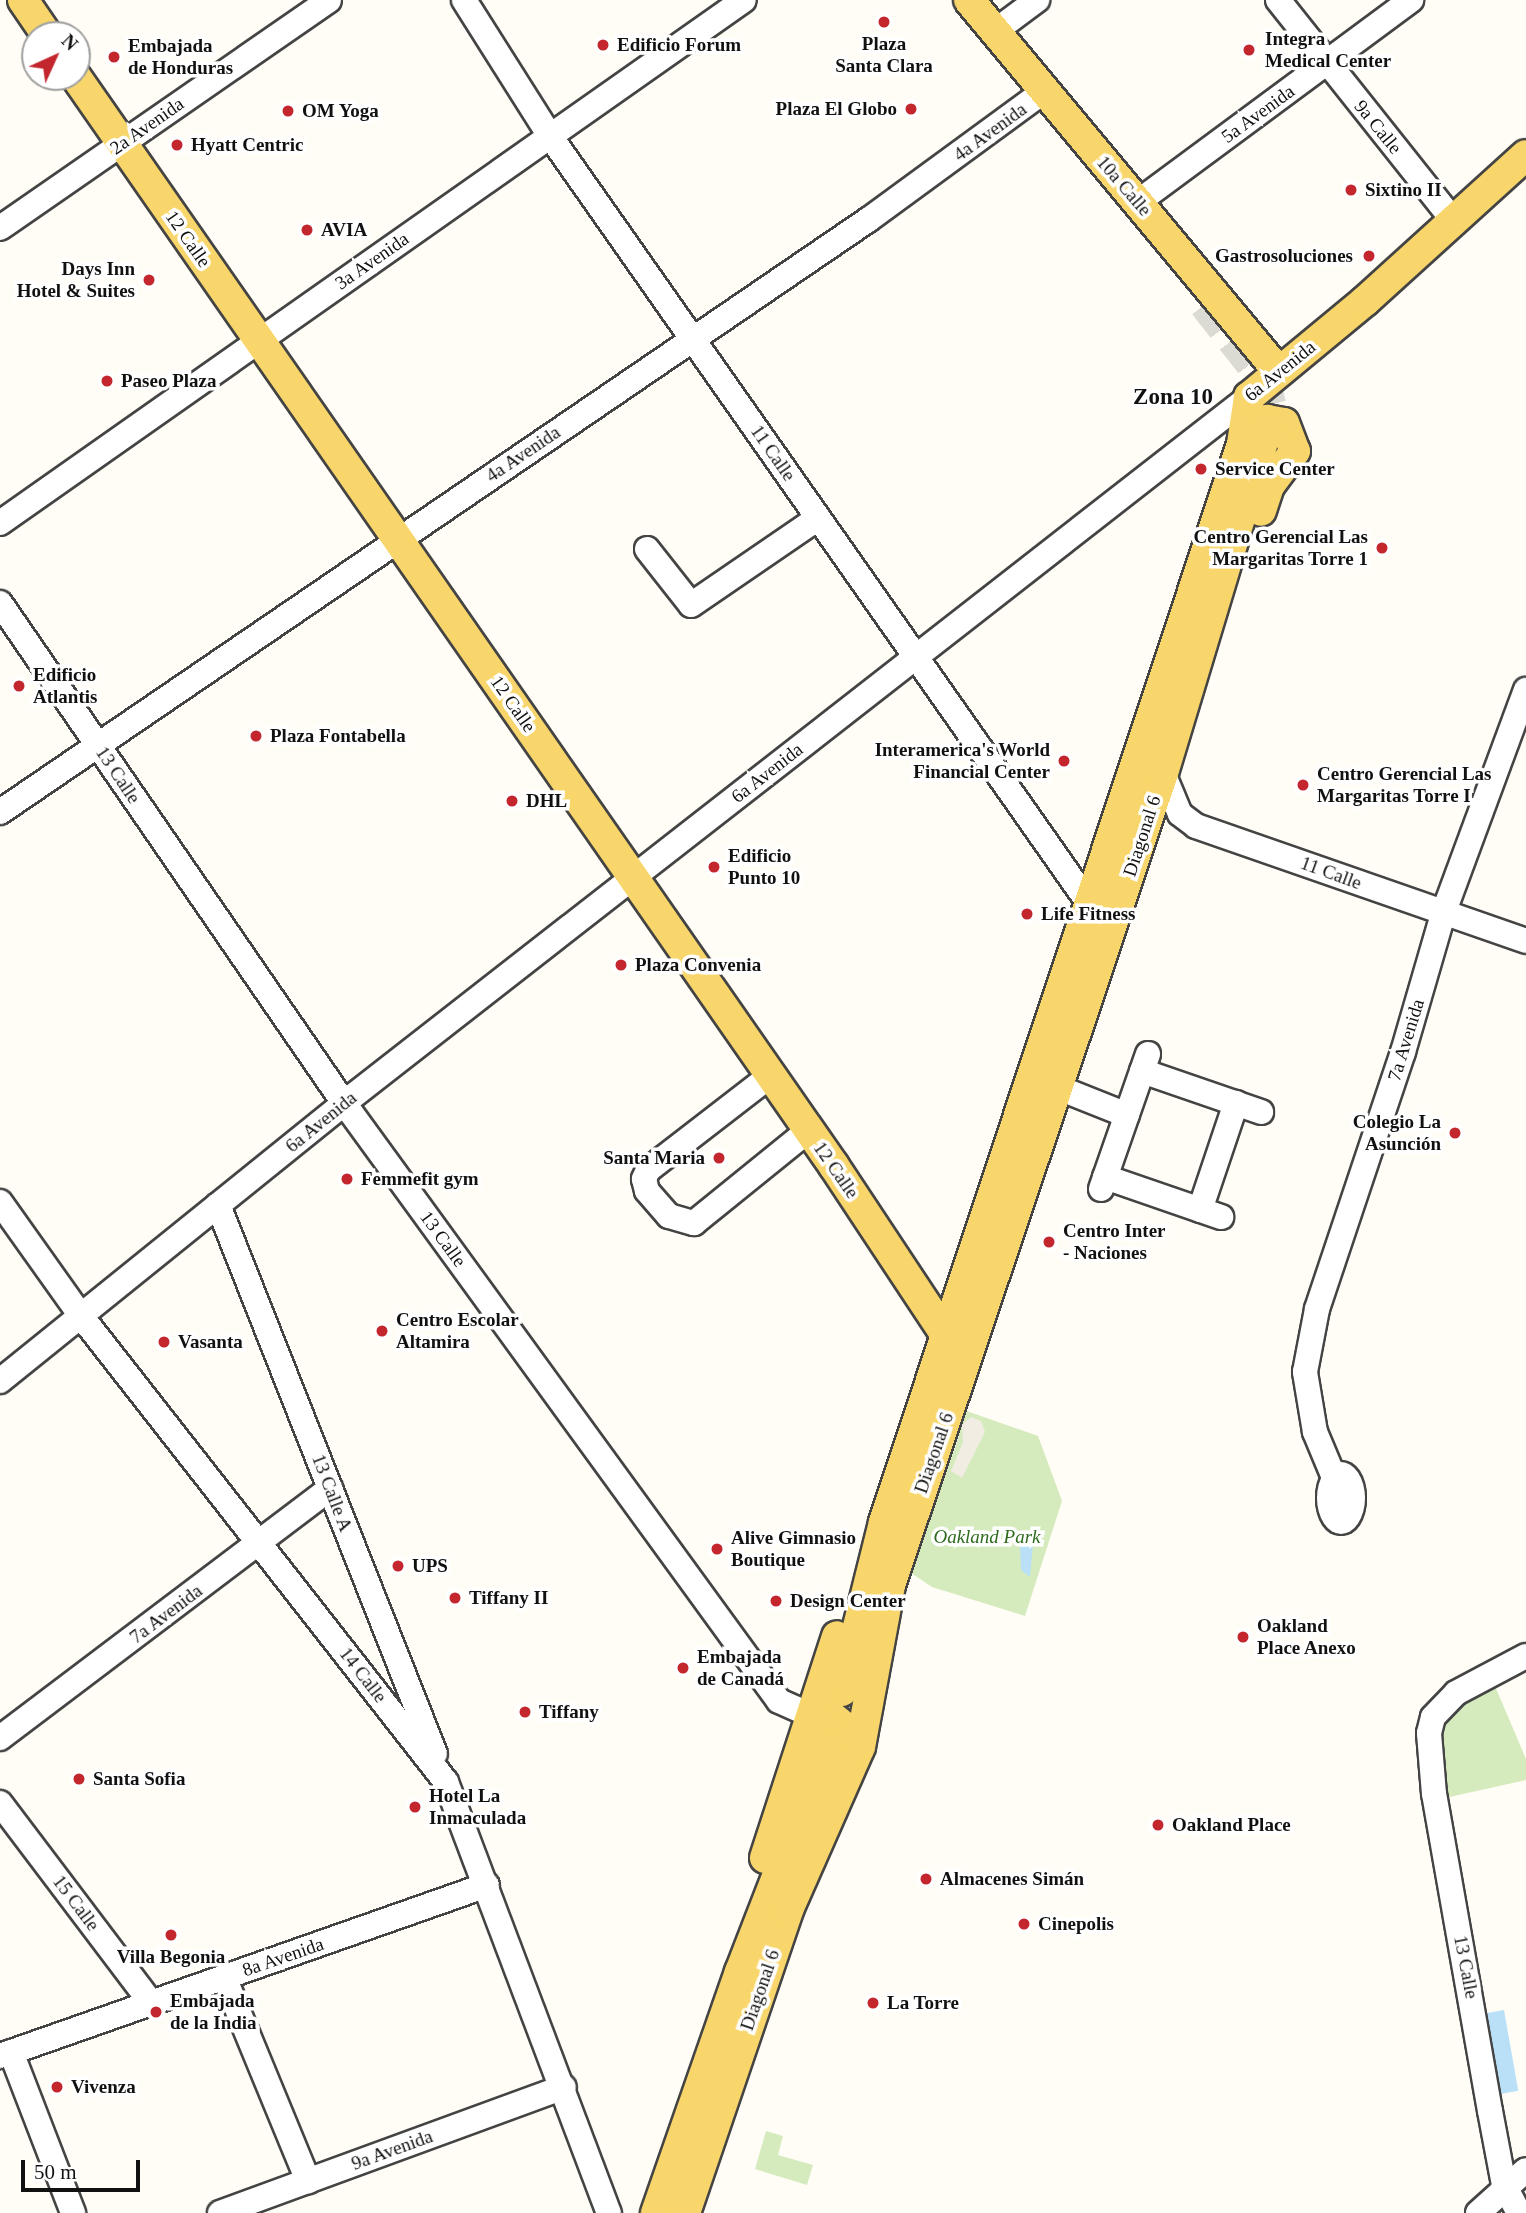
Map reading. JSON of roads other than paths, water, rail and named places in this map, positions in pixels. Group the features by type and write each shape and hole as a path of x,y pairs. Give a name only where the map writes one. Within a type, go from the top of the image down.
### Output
{"main road":[{"path":"23,0 37,21"},
{"name":"10a Calle","path":"969,0 1279,372"},
{"name":"12 Calle","path":"86,91 771,1075 945,1334"},
{"path":"1083,140 1105,183 1204,305"},
{"name":"6a Avenida","path":"1249,397 1526,155"},
{"name":"Diagonal 6","path":"740,1972 734,1947 824,1699 864,1555 884,1522 968,1272 1088,902 1242,444 1249,397"},
{"path":"1189,691 1214,665 1269,486 1295,451 1290,429 1274,420 1258,425 1242,444"},
{"name":"Diagonal 6","path":"685,2213 799,1882 842,1797 860,1747 891,1580 1163,773 1268,425"},
{"path":"907,1275 930,1289 941,1290 1007,1240"},
{"path":"799,1882 797,1868 849,1737 824,1699"},
{"name":"Diagonal 6","path":"656,2213 740,1972 829,1743"}],"street":[{"name":"2a Avenida","path":"0,228 329,0"},
{"name":"11 Calle","path":"464,0 550,136 1088,902"},
{"name":"3a Avenida","path":"0,523 744,0"},
{"path":"994,32 1037,0"},
{"name":"9a Calle","path":"1278,0 1453,220"},
{"name":"5a Avenida","path":"1138,202 1411,0"},
{"name":"4a Avenida","path":"0,812 397,538 693,340 1044,91"},
{"name":"6a Avenida","path":"0,1381 344,1103 1249,397"},
{"path":"647,549 691,605 818,518"},
{"name":"13 Calle","path":"0,603 344,1103 779,1701 802,1704 824,1699"},
{"name":"7a Avenida","path":"1333,1475 1315,1432 1305,1372 1314,1325 1403,1052 1443,914 1526,690"},
{"name":"11 Calle","path":"1163,773 1180,814 1196,826 1526,941"},
{"path":"1236,1103 1211,1214 1103,1183 1145,1062 1261,1112"},
{"path":"771,1075 648,1170 644,1178 647,1191 669,1216 694,1223 809,1130"},
{"path":"1059,1088 1127,1115"},
{"name":"14 Calle","path":"0,1202 81,1316 345,1653 412,1721"},
{"name":"13 Calle A","path":"218,1205 384,1626 412,1721 446,1782 487,1885"},
{"name":"7a Avenida","path":"0,1738 260,1544 330,1488"},
{"path":"345,1653 368,1658 377,1655 384,1644 384,1626"},
{"name":"13 Calle","path":"1519,2213 1504,2185 1434,1794 1429,1733 1433,1717 1456,1693 1526,1656"},
{"name":"15 Calle","path":"0,1802 152,2003"},
{"path":"487,1885 609,2213"},
{"name":"8a Avenida","path":"6,2054 487,1885"},
{"path":"224,1977 308,2181"},
{"path":"6,2054 73,2213"},
{"name":"9a Avenida","path":"220,2213 564,2087"},
{"path":"1478,2213 1504,2185 1526,2170"}],"water":[{"path":"1034,1533 1030,1577 1021,1570 1020,1545"},
{"path":"1504,2010 1518,2091 1498,2094 1483,2014"}],"tunnel":[{"path":"1204,305 1266,384 1271,404 1268,425"}],"place":[{"name":"Plaza Santa Clara","path":"884,22"},
{"name":"Edificio Forum","path":"603,45"},
{"name":"Integra Medical Center","path":"1249,50"},
{"name":"Embajada de Honduras","path":"114,57"},
{"name":"Plaza El Globo","path":"911,109"},
{"name":"OM Yoga","path":"288,111"},
{"name":"Hyatt Centric","path":"177,145"},
{"name":"Sixtino II","path":"1351,190"},
{"name":"AVIA","path":"307,230"},
{"name":"Gastrosoluciones","path":"1369,256"},
{"name":"Days Inn Hotel & Suites","path":"149,280"},
{"name":"Paseo Plaza","path":"107,381"},
{"name":"Service Center","path":"1201,469"},
{"name":"Centro Gerencial Las Margaritas Torre 1","path":"1382,548"},
{"name":"Edificio Atlantis","path":"19,686"},
{"name":"Plaza Fontabella","path":"256,736"},
{"name":"Interamerica's World Financial Center","path":"1064,761"},
{"name":"Centro Gerencial Las Margaritas Torre I","path":"1303,785"},
{"name":"DHL","path":"512,801"},
{"name":"Edificio Punto 10","path":"714,867"},
{"name":"Life Fitness","path":"1027,914"},
{"name":"Plaza Convenia","path":"621,965"},
{"name":"Colegio La Asunción","path":"1455,1133"},
{"name":"Santa Maria","path":"719,1158"},
{"name":"Femmefit gym","path":"347,1179"},
{"name":"Centro Inter - Naciones","path":"1049,1242"},
{"name":"Centro Escolar Altamira","path":"382,1331"},
{"name":"Vasanta","path":"164,1342"},
{"name":"Alive Gimnasio Boutique","path":"717,1549"},
{"name":"UPS","path":"398,1566"},
{"name":"Tiffany II","path":"455,1598"},
{"name":"Design Center","path":"776,1601"},
{"name":"Oakland Place Anexo","path":"1243,1637"},
{"name":"Embajada de Canadá","path":"683,1668"},
{"name":"Tiffany","path":"525,1712"},
{"name":"Santa Sofia","path":"79,1779"},
{"name":"Hotel La Inmaculada","path":"415,1807"},
{"name":"Oakland Place","path":"1158,1825"},
{"name":"Almacenes Simán","path":"926,1879"},
{"name":"Cinepolis","path":"1024,1924"},
{"name":"Villa Begonia","path":"171,1935"},
{"name":"La Torre","path":"873,2003"},
{"name":"Embajada de la India","path":"156,2012"},
{"name":"Vivenza","path":"57,2087"}],"district":[{"name":"Zona 10","path":"1173,397"}],"park label":[{"name":"Oakland Park","path":"987,1537"}]}
